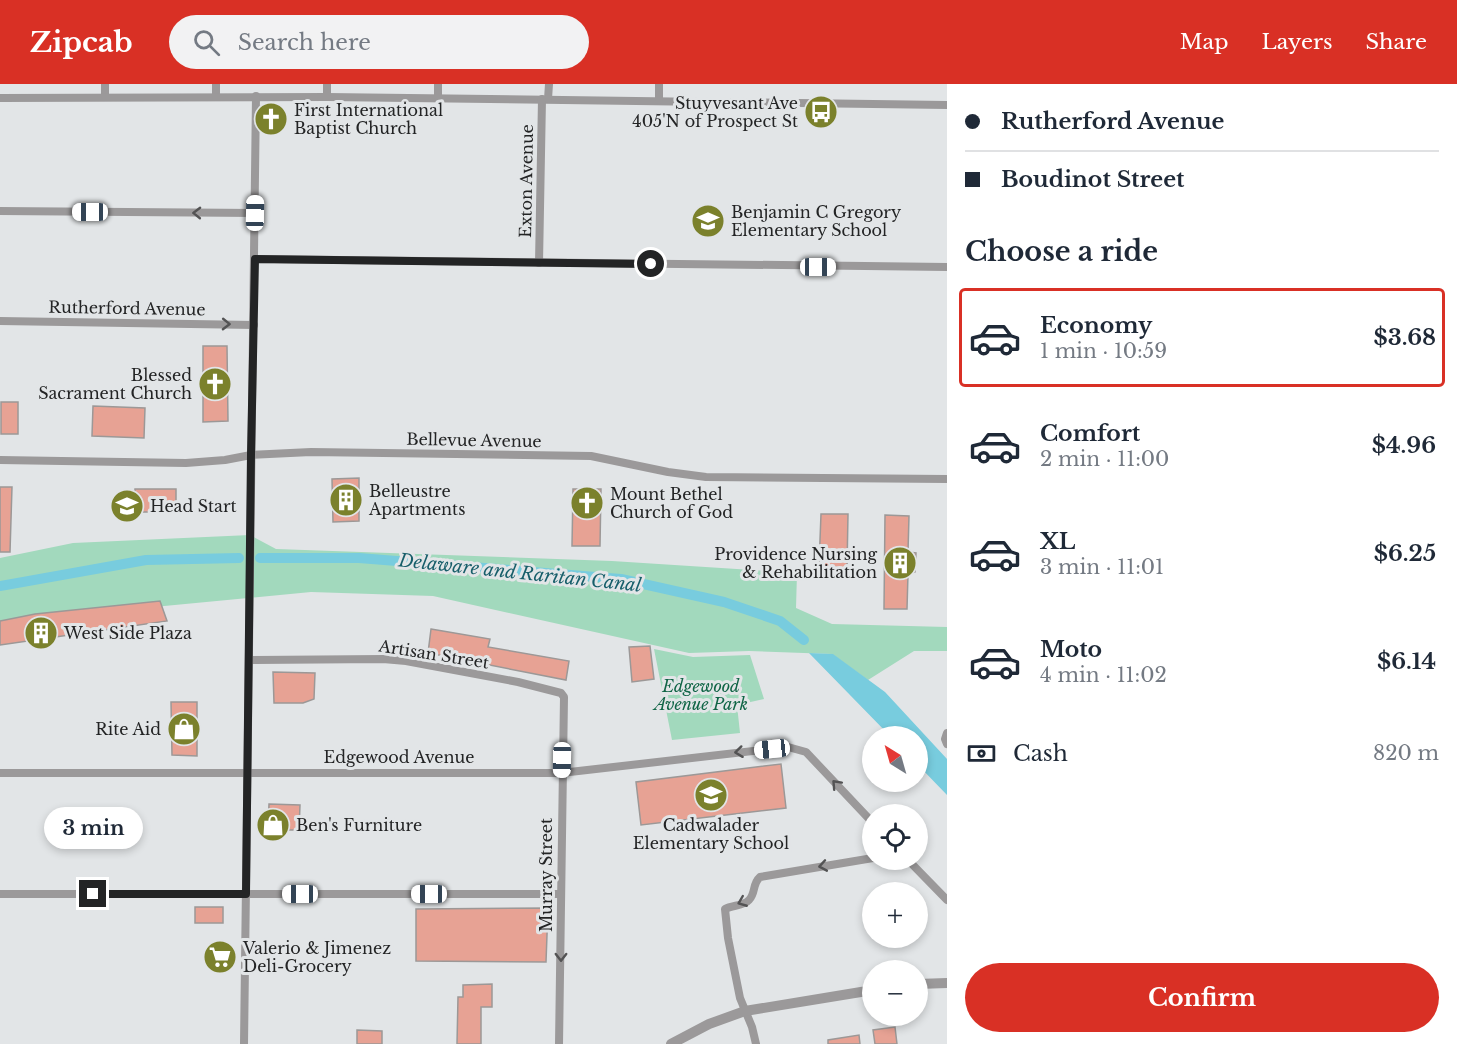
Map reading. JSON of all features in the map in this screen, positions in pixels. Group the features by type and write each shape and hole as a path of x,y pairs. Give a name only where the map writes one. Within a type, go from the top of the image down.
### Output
{"street":[{"path":"105,84 105,97"},
{"path":"216,84 216,96"},
{"path":"327,84 327,97"},
{"path":"438,84 438,98"},
{"name":"Exton Avenue","path":"539,263 545,99 549,84"},
{"path":"659,84 659,100"},
{"path":"0,98 256,96 947,105"},
{"path":"244,1044 256,96"},
{"path":"0,211 255,213"},
{"path":"255,259 947,267"},
{"name":"Rutherford Avenue","path":"0,321 254,325"},
{"name":"Bellevue Avenue","path":"0,460 186,463 225,460 251,454 311,452 591,456 697,476 947,479"},
{"name":"Artisan Street","path":"250,660 383,659 406,661 558,690 564,697 563,707"},
{"name":"Murray Street","path":"559,1044 563,707"},
{"path":"947,733 945,739 947,744"},
{"name":"Edgewood Avenue","path":"0,773 561,773 788,747 806,752 862,811"},
{"path":"756,1044 740,998 728,938 725,909 749,901 757,879 862,860"},
{"path":"918,870 947,900"},
{"path":"0,894 561,894"},
{"path":"928,984 947,983"},
{"path":"671,1044 709,1024 745,1011 862,992"}],"green space":[{"path":"250,535 276,549 612,561 797,573 796,608 832,624 947,627 947,651 914,651 868,680 832,654 749,651 689,653 433,596 311,592 49,617 0,625 0,558 73,543"},
{"name":"Edgewood Avenue Park","path":"654,649 693,657 750,655 764,699 737,705 740,733 672,740"}],"water":[{"path":"809,653 833,654 885,692 916,726 880,726"},
{"path":"928,738 947,759 947,795 928,775"}],"building":[{"name":"Blessed Sacrament Church","path":"203,346 227,346 228,421 203,422"},
{"path":"1,402 18,402 18,434 1,434"},
{"path":"93,406 145,408 144,438 92,436"},
{"name":"Belleustre Apartments","path":"359,478 359,521 333,522 332,479"},
{"path":"0,487 12,487 10,552 0,552"},
{"path":"135,489 176,489 176,512 134,512"},
{"path":"573,489 601,489 600,546 572,546"},
{"path":"821,514 848,514 847,568 819,566"},
{"name":"Providence Nursing & Rehabilitation","path":"885,515 909,516 908,552 916,553 915,572 908,574 907,609 884,609"},
{"name":"West Side Plaza","path":"160,601 167,621 0,645 0,621 35,614"},
{"path":"431,629 490,639 488,647 569,661 566,680 428,653"},
{"path":"650,646 654,679 632,682 629,647"},
{"path":"273,672 315,673 314,699 303,703 274,703"},
{"name":"Rite Aid","path":"171,702 197,702 197,756 172,755"},
{"name":"Cadwalader Elementary School","path":"781,764 786,808 641,825 636,782"},
{"path":"269,804 300,805 299,830 268,830"},
{"path":"195,907 223,907 223,923 195,923"},
{"path":"548,908 546,962 416,961 416,909"},
{"path":"492,984 492,1007 481,1007 481,1044 457,1044 458,997 463,997 463,985"},
{"path":"895,1027 897,1044 875,1044 873,1030"},
{"path":"357,1030 382,1031 382,1044 357,1044"},
{"path":"859,1035 860,1044 828,1044 828,1040"}],"waterway":[{"name":"Delaware and Raritan Canal","path":"0,586 146,560 239,558"},
{"name":"Delaware and Raritan Canal","path":"260,558 359,558 621,579 724,602 780,621 804,640"}],"place":[{"name":"Stuyvesant Ave 405'N of Prospect St","path":"821,112"},
{"name":"First International Baptist Church","path":"271,119"},
{"name":"Benjamin C Gregory Elementary School","path":"708,221"},
{"name":"Blessed Sacrament Church","path":"215,384"},
{"name":"Belleustre Apartments","path":"346,500"},
{"name":"Mount Bethel Church of God","path":"587,503"},
{"name":"Head Start","path":"127,506"},
{"name":"Providence Nursing & Rehabilitation","path":"900,563"},
{"name":"West Side Plaza","path":"41,633"},
{"name":"Rite Aid","path":"184,729"},
{"name":"Cadwalader Elementary School","path":"711,795"},
{"name":"Ben's Furniture","path":"273,825"},
{"name":"Valerio & Jimenez Deli-Grocery","path":"220,957"}],"route":[{"path":"93,894 246,894 255,259 651,264"}]}
